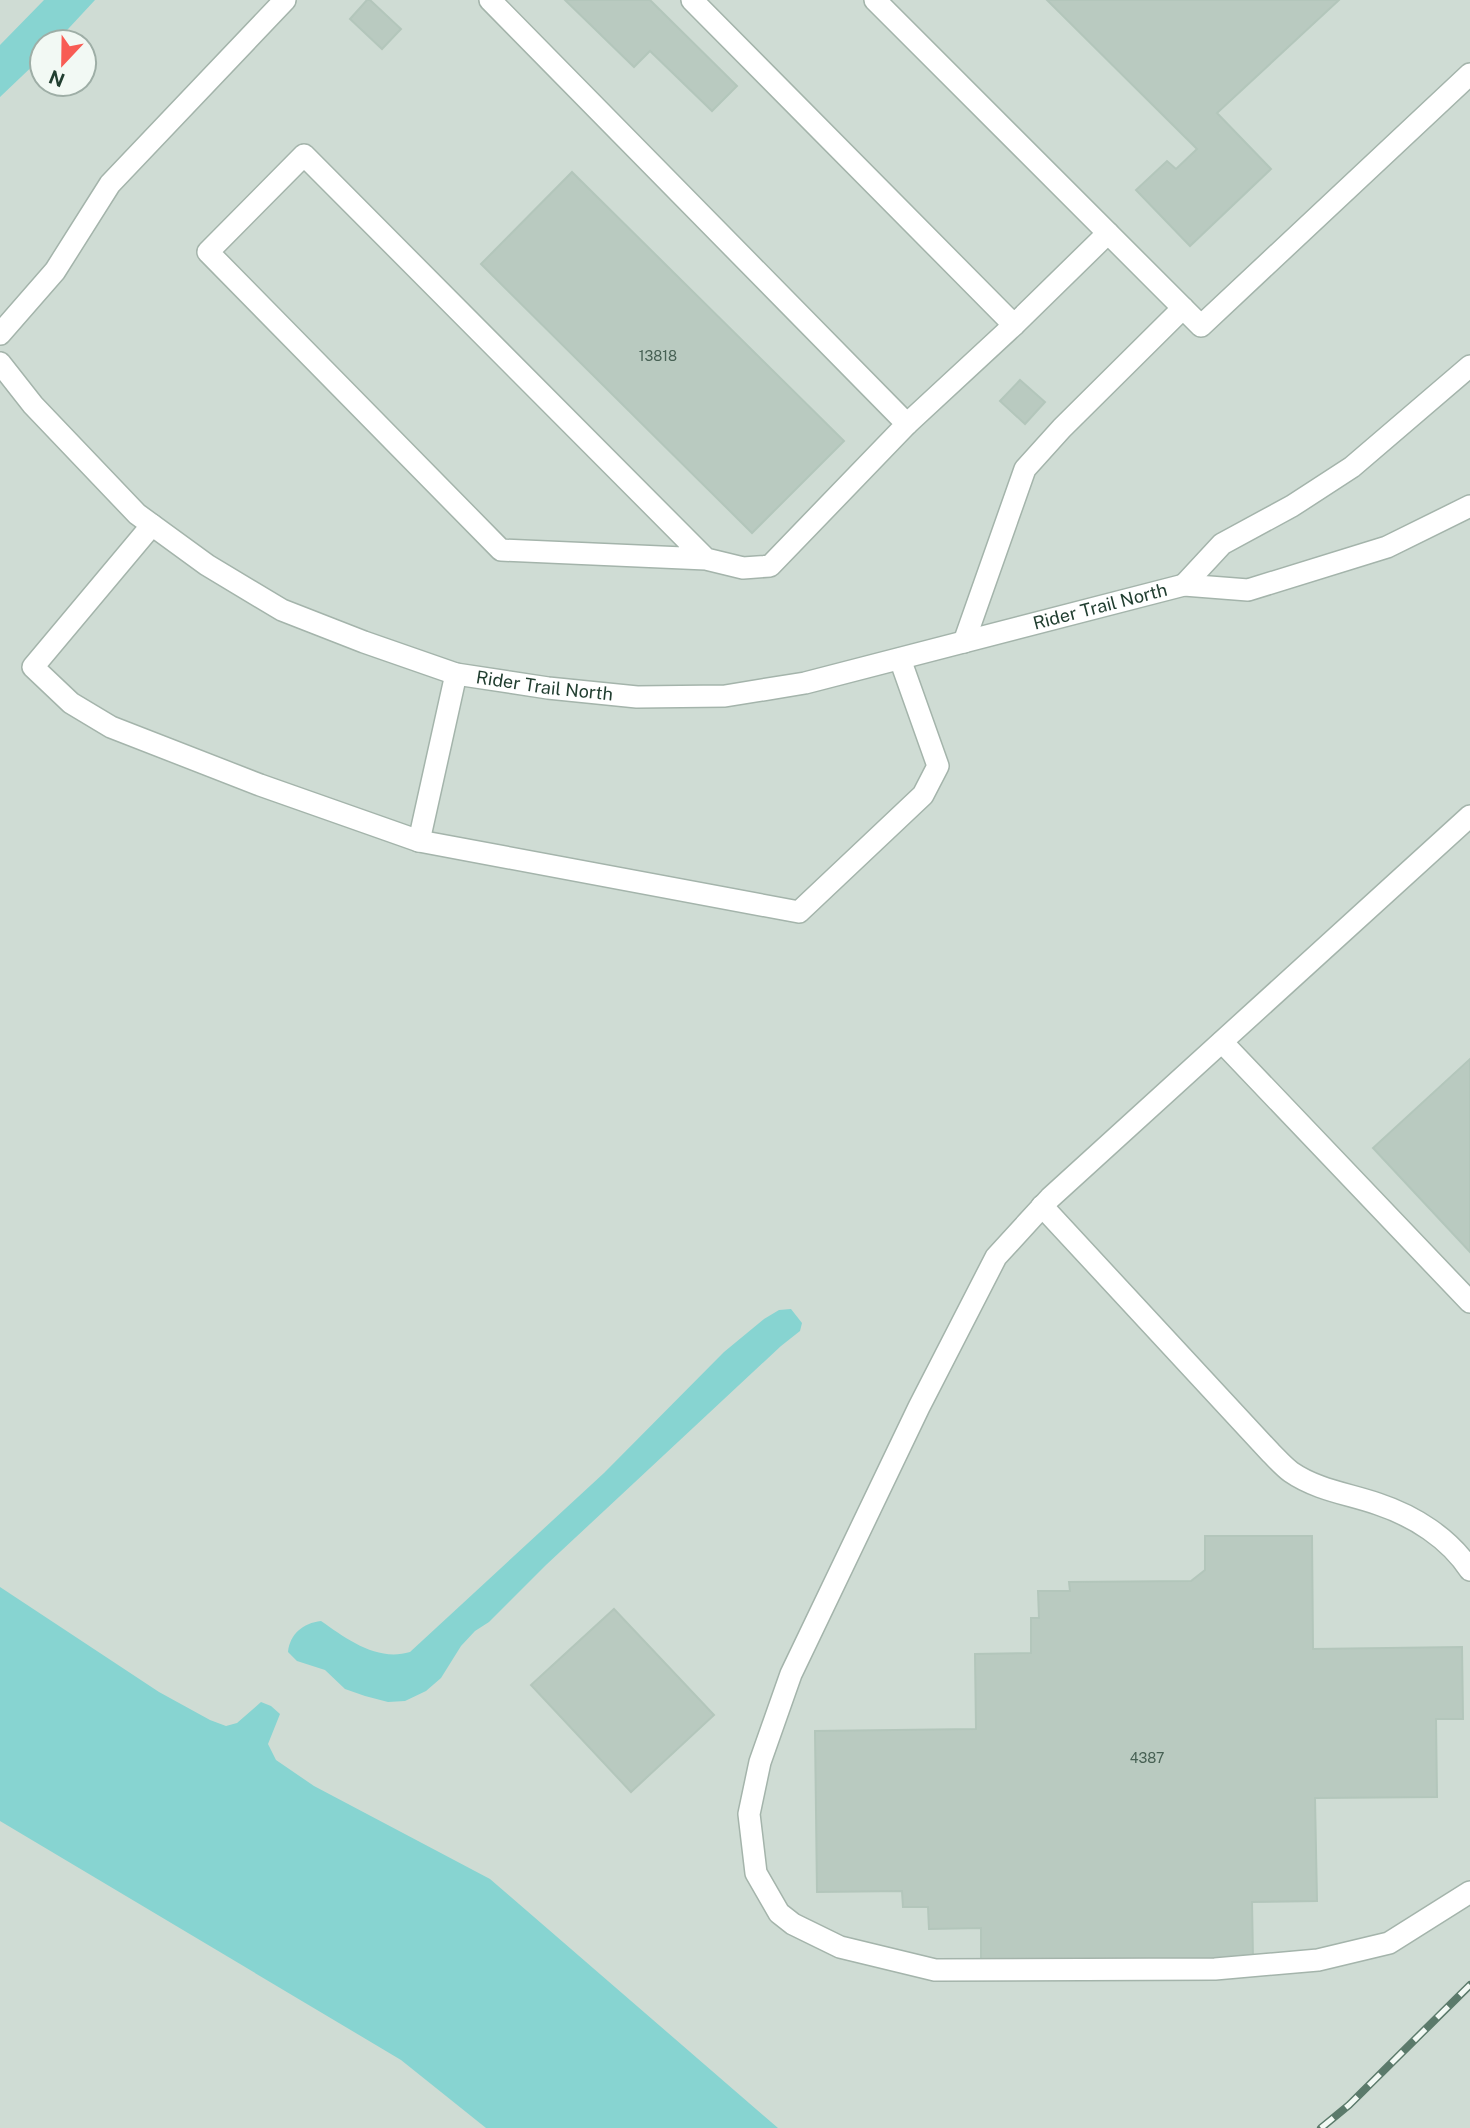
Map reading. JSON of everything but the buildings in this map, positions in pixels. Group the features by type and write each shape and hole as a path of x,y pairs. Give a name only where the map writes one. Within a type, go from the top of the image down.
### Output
{"street":[{"path":"0,334 55,271 110,184 285,0"},
{"path":"490,0 907,424"},
{"path":"692,0 1014,325"},
{"path":"875,0 1201,326 1470,74"},
{"path":"706,559 304,155 208,252 501,550 706,559 743,568 770,566 907,424 1108,233"},
{"path":"964,642 1025,469 1062,428 1183,308"},
{"name":"Rider Trail North","path":"0,363 33,405 137,514 208,565 282,610 456,674 548,688 637,697 725,696 805,683 1184,585 1248,590 1387,547 1470,506"},
{"name":"Rider Trail North","path":"1184,585 1222,544 1292,506 1352,467 1470,366"},
{"path":"152,525 33,667 71,703 111,727 260,785 419,841 799,912 923,794 938,766 900,659"},
{"path":"419,841 456,674"},
{"path":"1470,816 1042,1206 996,1257 913,1419 791,1674 760,1762 749,1814 756,1873 779,1913 793,1924 840,1947 935,1970 1214,1969 1318,1960 1389,1943 1470,1892"},
{"path":"1222,1042 1470,1302"},
{"path":"1042,1206 1291,1472 1331,1491 1378,1503 1418,1519 1462,1557 1470,1570"}],"shaded area":[{"path":"0,0 1470,0 1470,2128 0,2128"}],"water":[{"path":"44,0 95,0 69,28 28,28 28,70 0,97 0,45"},
{"path":"791,1309 802,1323 800,1331 546,1565 489,1622 475,1631 461,1646 441,1678 426,1691 405,1701 388,1702 365,1696 345,1689 325,1670 297,1661 288,1652 291,1640 298,1630 321,1621 352,1641 374,1651 386,1654 410,1652 604,1473 724,1352 764,1319 779,1310"},
{"path":"0,1587 159,1692 210,1720 226,1726 237,1723 261,1702 271,1706 280,1714 268,1744 276,1760 314,1786 490,1879 778,2128 486,2128 401,2060 0,1821"}],"railway":[{"path":"1321,2128 1349,2105 1470,1985"}]}
